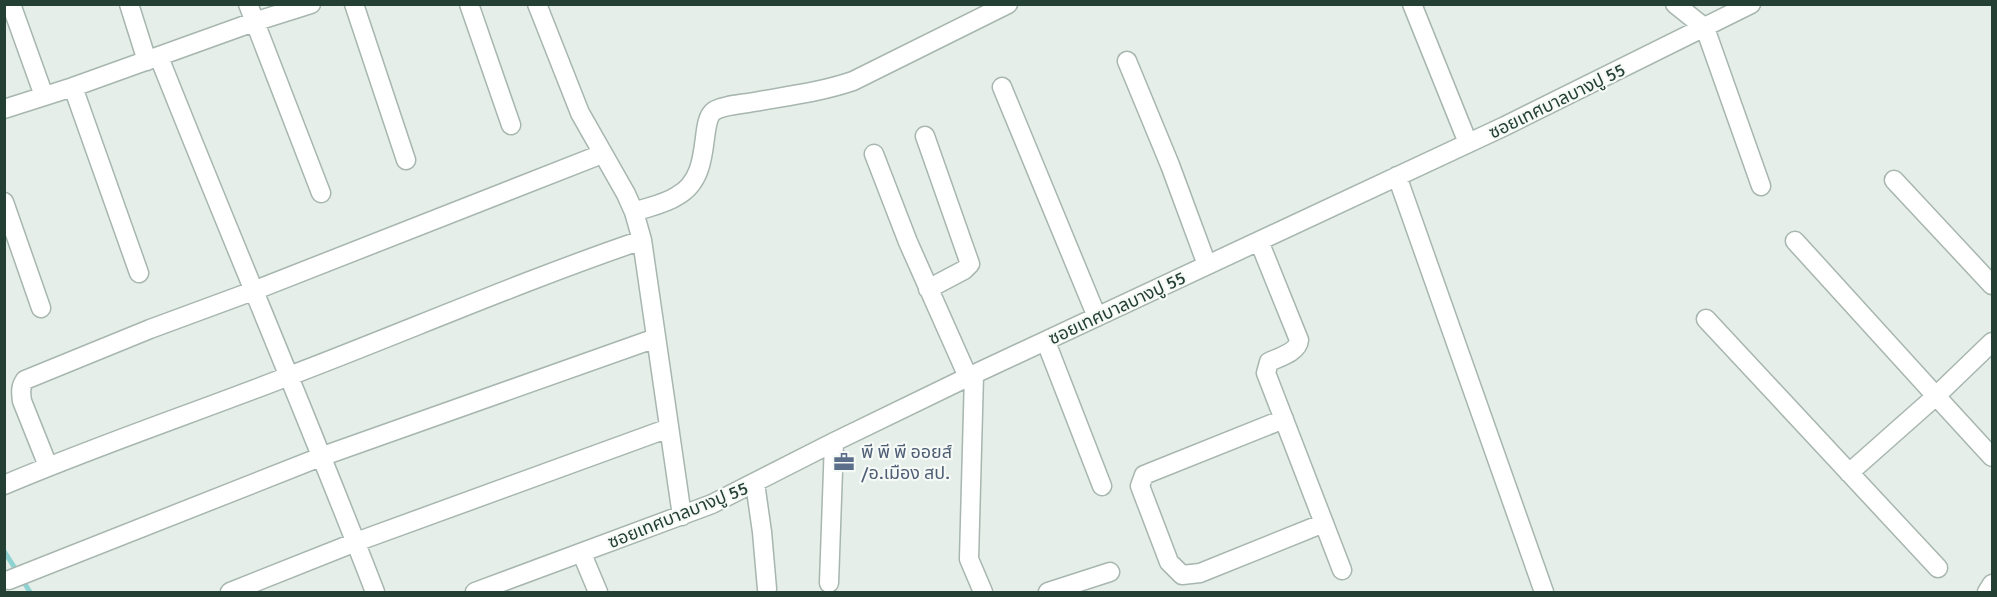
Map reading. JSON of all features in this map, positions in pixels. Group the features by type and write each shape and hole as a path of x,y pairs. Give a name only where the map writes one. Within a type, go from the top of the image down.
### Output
{"street":[{"path":"11,4 44,96"},
{"path":"129,4 290,376 375,592"},
{"path":"4,110 153,59 251,13 311,4"},
{"path":"354,4 406,160"},
{"path":"469,4 511,125"},
{"path":"537,4 573,97 602,154 626,194 642,240 682,516"},
{"path":"634,212 677,196 692,183 703,159 707,128 714,111 834,87 853,81 1008,4"},
{"path":"1412,4 1468,143"},
{"path":"1676,4 1705,28 1761,186"},
{"name":"ซอยเทศบาลบางปู 55","path":"485,591 682,516 755,483 971,376 1468,143 1751,4"},
{"path":"251,13 321,193"},
{"path":"1128,61 1207,265"},
{"path":"73,87 139,273"},
{"path":"1002,87 1097,317"},
{"path":"925,136 970,264 964,270 928,289"},
{"path":"48,466 22,401 21,392 25,380 602,154"},
{"path":"874,154 928,289 971,376 969,559 983,592"},
{"path":"1397,176 1544,592"},
{"path":"1894,180 1992,285"},
{"path":"4,202 41,308"},
{"path":"4,485 48,466 290,376 580,261 642,240"},
{"path":"1259,241 1299,340 1299,345 1295,349 1269,362 1266,372 1342,570"},
{"path":"1795,241 1992,457"},
{"path":"1706,319 1938,568"},
{"path":"14,580 322,456 656,338"},
{"path":"1046,342 1102,486"},
{"path":"1849,473 1936,396 1992,342"},
{"path":"1284,419 1144,475 1140,486 1169,562 1182,575 1200,573 1324,523"},
{"path":"230,592 356,542 669,428"},
{"path":"829,583 834,442"},
{"path":"755,483 767,590"},
{"path":"582,554 598,592"},
{"path":"1048,592 1110,572"},
{"path":"1987,592 1992,585"}],"waterway":[{"path":"4,551 30,592"}],"place":[{"name":"พี พี พี ออยส์ /อ.เมือง สป.","path":"844,462"}]}
